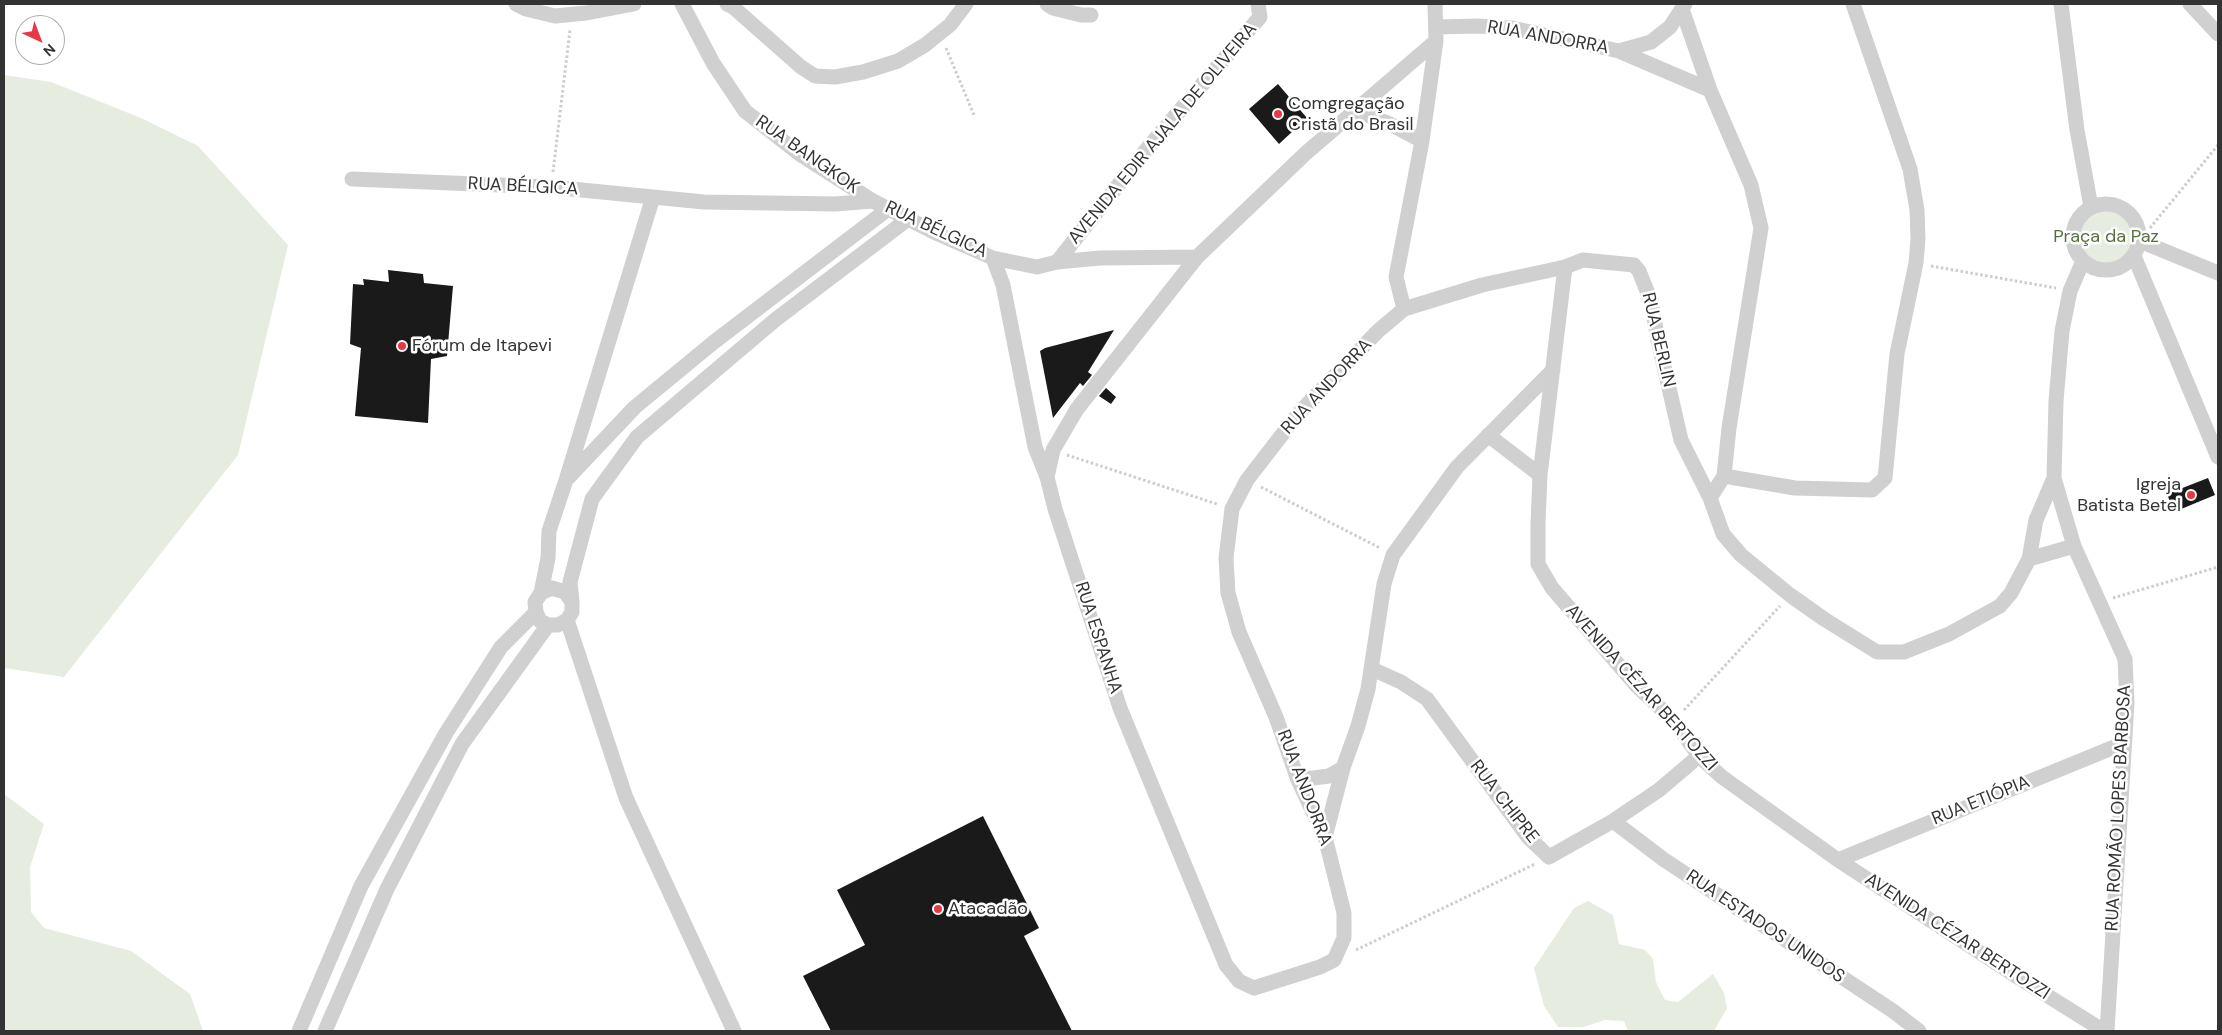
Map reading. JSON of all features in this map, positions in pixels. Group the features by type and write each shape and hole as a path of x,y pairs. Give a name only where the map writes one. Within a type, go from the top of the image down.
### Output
{"street":[{"path":"516,4 526,10 555,16 634,4"},
{"name":"RUA BANGKOK","path":"682,4 714,63 745,111 801,155 873,201"},
{"path":"727,4 733,7 801,68 815,76 863,72 898,61 925,45 950,25 966,4"},
{"path":"1047,4 1053,8 1081,15 1091,15"},
{"path":"1404,310 1396,277 1422,141 1436,34 1435,4"},
{"path":"1724,476 1795,488 1872,490 1885,478 1897,354 1916,263 1918,239 1917,210 1910,169 1853,4"},
{"path":"2061,4 2077,130 2091,207"},
{"path":"2190,4 2218,34"},
{"path":"1684,7 1710,90 1750,185 1761,228 1729,428 1724,476 1710,498"},
{"name":"RUA ANDORRA","path":"1436,34 1478,26 1512,28 1619,51 1651,42 1670,27 1684,7"},
{"name":"AVENIDA EDIR AJALA DE OLIVEIRA","path":"1057,262 1261,8"},
{"path":"1197,257 1306,153 1436,34"},
{"path":"1619,51 1710,90"},
{"path":"1354,110 1390,124 1422,141"},
{"name":"RUA BÉLGICA","path":"352,179 551,187 714,202 835,204 873,201 993,258 1037,267 1057,262 1134,257 1197,257"},
{"path":"541,594 548,558 549,531 652,197"},
{"path":"2108,204 2125,209 2137,223 2140,241 2134,256 2126,264 2115,270 2104,270 2092,268 2083,261 2073,243 2073,232 2082,214 2091,207 2108,204"},
{"path":"566,480 635,408 714,342 888,209"},
{"path":"572,602 565,592 552,588 541,594 535,602 536,612 540,620 548,625 558,625 567,620 572,612 572,602 570,582 592,500 637,436 776,320 908,219"},
{"path":"2140,241 2218,273"},
{"path":"2134,256 2218,456"},
{"name":"RUA ESPANHA","path":"1197,257 1077,409 1053,450 1047,477 1055,509 1120,708 1226,966 1239,981 1254,988 1334,960"},
{"path":"993,258 1003,286 1035,447 1047,477"},
{"name":"RUA BERLIN","path":"1404,310 1482,285 1565,268 1583,260 1634,265 1639,271 1651,301 1681,440 1710,498 1723,534 1741,555 1790,595 1877,652 1904,652 1949,634 2000,606 2011,593 2029,559 2036,520 2054,478"},
{"path":"2054,478 2056,401 2062,331 2070,291 2083,261"},
{"name":"AVENIDA CÉZAR BERTOZZI","path":"1565,268 1540,475 1538,564 1552,588 1637,686 1674,722 1699,756 1722,777 1838,860 2016,976 2105,1031"},
{"name":"RUA ANDORRA","path":"1334,960 1344,938 1344,913 1324,837 1298,780 1276,717 1239,632 1228,593 1226,558 1232,509 1247,480 1298,414 1378,331 1404,310"},
{"path":"1324,837 1343,768 1358,726 1372,668 1384,584 1393,555 1452,474 1553,370"},
{"path":"1488,435 1540,475"},
{"name":"RUA ROMÃO LOPES BARBOSA","path":"2054,478 2074,546 2125,659 2127,703 2105,1031"},
{"path":"2029,559 2074,546"},
{"path":"299,1031 361,886 446,733 501,647 536,612"},
{"path":"567,620 626,798 734,1031"},
{"path":"325,1031 388,889 462,744 548,625"},
{"name":"RUA CHIPRE","path":"1372,668 1401,682 1427,699 1528,837 1549,857 1613,821 1659,790 1699,756"},
{"name":"RUA ETIÓPIA","path":"1838,860 2124,743"},
{"path":"1298,780 1329,776 1343,768"},
{"name":"RUA ESTADOS UNIDOS","path":"1613,821 1664,859 1893,1011 1919,1031"}],"path":[{"path":"551,187 572,14"},
{"path":"938,34 950,55 974,115"},
{"path":"2140,241 2218,145"},
{"path":"1916,263 2070,291"},
{"path":"1053,450 1232,509"},
{"path":"1247,480 1393,555"},
{"path":"2099,602 2218,567"},
{"path":"1674,722 1790,595"},
{"path":"1334,960 1549,857"}],"green space":[{"path":"4,75 51,82 141,118 198,146 288,245 238,455 64,677 4,668"},
{"name":"Praça da Paz","path":"2106,210 2125,218 2133,237 2125,256 2106,264 2087,256 2079,237 2087,218"},
{"path":"4,794 44,824 30,867 31,912 44,928 131,951 190,994 203,1031 4,1031"},
{"path":"1588,901 1613,915 1619,944 1645,950 1653,959 1656,982 1665,1000 1678,1002 1713,974 1724,993 1727,1008 1714,1031 1628,1031 1624,1021 1605,1020 1583,1027 1558,1027 1544,1006 1534,968 1574,908"}],"building":[{"name":"Comgregação Cristã do Brasil","path":"1278,84 1307,118 1279,144 1249,109"},
{"name":"Fórum de Itapevi","path":"388,270 423,274 424,283 453,286 447,356 431,359 428,423 355,416 361,348 350,344 353,284 364,285 363,279 389,282"},
{"path":"1114,330 1088,372 1092,375 1083,386 1080,383 1053,418 1040,351 1045,348"},
{"path":"1106,388 1116,397 1111,404 1099,396"},
{"name":"Igreja Batista Betel","path":"2208,478 2215,495 2174,512 2167,494"},
{"name":"Atacadão","path":"983,816 1039,928 1024,936 1072,1031 831,1031 803,976 865,945 837,890"}],"place":[{"name":"Comgregação Cristã do Brasil","path":"1278,114"},
{"name":"Fórum de Itapevi","path":"402,346"},
{"name":"Igreja Batista Betel","path":"2191,495"},
{"name":"Atacadão","path":"938,909"}]}
